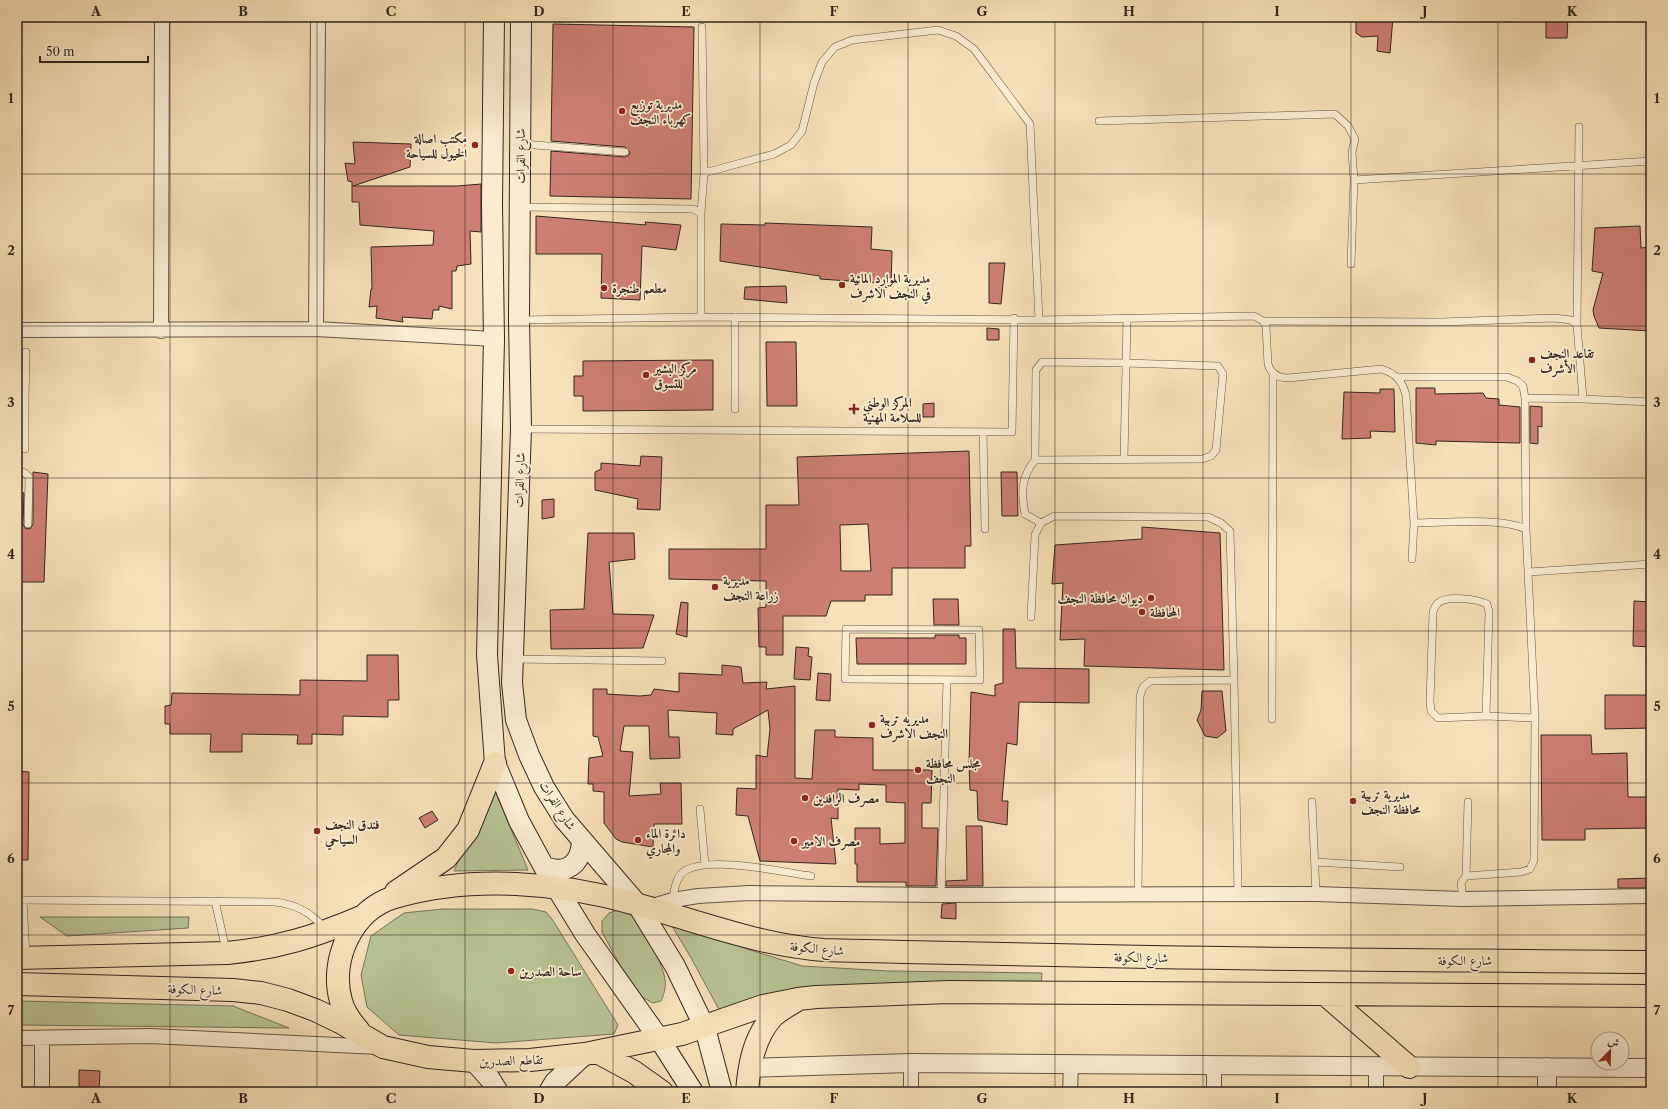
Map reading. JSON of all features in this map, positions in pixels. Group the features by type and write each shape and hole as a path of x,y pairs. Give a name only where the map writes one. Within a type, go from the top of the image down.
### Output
{"highway":[{"path":"22,958 227,953 282,945 326,932 361,917 446,858 468,830 495,763"},
{"path":"379,904 397,896 460,886 523,885 582,891 642,906"},
{"name":"شارع الكوفة","path":"642,906 753,939 827,950 1200,958 1651,962"},
{"path":"361,917 348,935 343,949 338,978 341,1000 349,1019 364,1036"},
{"name":"شارع الكوفة","path":"17,984 233,990 261,994 288,1000 315,1010 364,1036"},
{"path":"660,1040 705,1028 763,1006 798,999 949,992 1328,996 1651,996"},
{"path":"1328,996 1409,1067"},
{"path":"748,1092 749,1068 761,1033 774,1016 798,999"},
{"name":"تقاطع الصدرين","path":"364,1036 383,1047 428,1058 474,1061 530,1060 591,1053 660,1040"},
{"path":"591,1053 634,1072 662,1092"}],"main road":[{"name":"شارع الفرات","path":"494,17 492,212 494,339 487,656 495,763 520,821 544,867 585,934 660,1040 694,1092"},
{"name":"شارع الفرات","path":"521,17 519,320 522,429 512,683 516,720 529,755 554,804 582,841 642,906 675,966 705,1028 722,1092"},
{"path":"493,154 500,161 513,161 520,149"},
{"path":"492,212 508,206 520,207"},
{"path":"544,867 553,870 562,870 571,866 580,855 582,841"},
{"path":"549,1092 555,1082 591,1053"},
{"path":"474,1061 490,1079 498,1092"}],"street":[{"path":"161,331 162,17"},
{"path":"316,329 318,17"},
{"path":"17,330 161,331 316,329 494,339"},
{"path":"642,906 698,896 743,893 941,895 1316,894 1462,900 1651,896"},
{"path":"17,1038 150,1036 383,1047"},
{"path":"42,1038 42,1092"},
{"path":"749,1068 911,1063 1651,1068"},
{"path":"910,1092 911,1063"},
{"path":"1070,1092 1071,1064"},
{"path":"1214,1065 1214,1092"},
{"path":"1376,1066 1376,1092"},
{"path":"1547,1067 1547,1092"}],"lane":[{"path":"701,317 704,173 702,27"},
{"path":"704,173 774,154 791,145 802,131 814,83 822,62 835,47 852,40 938,30 956,36 974,49 1030,124 1039,320"},
{"path":"1100,121 1335,114 1348,126 1355,139 1352,152 1354,180 1351,264"},
{"path":"1578,127 1577,325 1583,400"},
{"path":"520,149 625,152"},
{"path":"1354,180 1651,161"},
{"path":"520,207 687,209 702,213"},
{"path":"519,320 735,317 1014,318 1039,320 1254,316 1263,321 1441,322 1555,318 1571,320 1577,325"},
{"path":"735,317 735,409"},
{"path":"522,429 1012,432 1014,318"},
{"path":"1124,458 1127,319"},
{"path":"1263,321 1266,331 1268,364 1273,373 1277,376 1288,378 1380,369 1390,372 1398,377 1406,394 1414,523 1412,559"},
{"path":"25,449 26,352"},
{"path":"1035,460 1202,458 1211,456 1216,450 1222,374 1218,366 1042,362 1036,370 1035,460 1027,470 1024,478 1023,501 1025,514 1041,523"},
{"path":"1272,719 1273,373"},
{"path":"1398,377 1507,378 1517,381 1524,386 1526,529 1535,718 1532,865 1530,869 1521,872 1466,876"},
{"path":"17,395 25,400"},
{"path":"1525,398 1651,402"},
{"path":"983,432 985,529"},
{"path":"17,471 26,474 29,477 28,524"},
{"path":"1031,616 1035,535 1041,523 1054,516 1208,517 1221,523 1230,531 1238,894"},
{"path":"1414,523 1491,523 1515,525 1526,529"},
{"path":"1529,572 1651,564"},
{"path":"1486,716 1489,612 1487,604 1479,600 1446,599 1437,604 1433,612 1430,701 1431,712 1438,718 1486,716 1535,718"},
{"path":"846,629 979,630 980,680 947,680 845,679 846,629"},
{"path":"513,659 662,661"},
{"path":"941,895 947,680"},
{"path":"1138,894 1140,696 1143,687 1150,681 1234,680"},
{"path":"1312,802 1316,894"},
{"path":"1462,900 1461,883 1466,876 1468,802"},
{"path":"700,809 705,865"},
{"path":"1315,862 1400,867"},
{"path":"673,900 674,888 679,877 685,870 705,865 736,865 811,876"},
{"path":"22,958 20,900 290,903 316,919 326,932"},
{"path":"215,902 227,953"}],"green space":[{"path":"493,786 528,870 454,871"},
{"path":"443,909 532,909 546,912 552,919 618,1025 614,1034 496,1043 399,1035 367,1007 361,975 371,936 404,913"},
{"path":"618,910 629,914 639,921 655,949 665,980 661,1001 653,1003 642,997 620,965 602,932 602,921 609,913"},
{"path":"40,917 189,917 188,928 67,936"},
{"path":"669,921 747,949 802,966 889,971 1042,973 1041,987 722,1015"},
{"path":"17,1001 233,1006 289,1028 17,1025"}],"building":[{"path":"1356,17 1393,17 1390,53 1377,51 1378,36 1362,37 1356,33"},
{"path":"1546,17 1568,17 1567,38 1546,38"},
{"name":"مديرية توزيع كهرباء النجف","path":"553,24 694,27 691,199 550,196 551,151 625,157 629,155 630,152 625,147 551,141"},
{"path":"353,142 411,144 410,167 353,186 457,186 481,184 481,232 470,231 471,264 457,266 456,271 452,271 452,309 439,306 439,310 433,310 432,319 402,317 403,322 376,318 377,306 369,307 372,289 371,247 433,245 434,231 360,225 359,202 352,202 352,182 348,181 345,163 355,164"},
{"path":"536,216 646,225 645,222 681,225 676,250 642,246 640,300 601,298 602,254 536,254"},
{"path":"765,223 872,227 871,249 892,251 891,287 879,288 879,283 820,279 820,276 720,261 721,224 765,225"},
{"path":"1640,226 1641,248 1651,247 1651,331 1599,328 1593,310 1603,273 1592,271 1595,228"},
{"path":"989,263 1005,263 1001,304 989,303"},
{"path":"786,286 787,303 744,299 745,287"},
{"path":"987,328 999,329 999,340 987,340"},
{"path":"766,342 796,342 797,406 767,406"},
{"path":"713,360 713,410 583,411 583,396 574,396 574,376 583,376 583,361"},
{"path":"1416,388 1435,388 1435,394 1483,393 1486,398 1499,399 1499,405 1520,407 1520,443 1436,441 1436,445 1416,443"},
{"path":"1380,389 1394,389 1395,432 1370,431 1371,438 1342,439 1344,392 1380,393"},
{"path":"934,403 934,417 923,417 923,404"},
{"path":"1530,406 1542,407 1542,427 1538,426 1538,444 1530,443"},
{"path":"969,451 971,546 965,546 965,568 892,568 892,595 865,595 865,601 831,601 826,616 783,616 783,655 766,655 766,647 759,647 758,608 766,607 766,581 669,579 669,549 766,549 766,505 799,505 797,457","holes":["868,524 871,571 841,571 840,525"]},
{"path":"641,456 662,457 660,510 637,509 638,499 595,490 595,472 601,469 601,463 640,466"},
{"path":"33,472 48,474 44,582 20,582 20,553 17,553 17,492 24,493 23,524 25,528 30,529 33,524"},
{"path":"1001,472 1017,472 1018,516 1002,516"},
{"path":"554,499 554,517 542,519 542,500"},
{"name":"المحافظة","path":"1142,527 1220,533 1224,670 1084,666 1085,639 1060,640 1063,583 1052,584 1055,545 1142,539"},
{"path":"588,533 634,533 635,559 609,562 613,614 654,615 643,648 551,649 550,610 584,609"},
{"path":"933,599 958,599 959,625 934,625"},
{"path":"1634,601 1651,602 1651,647 1633,646"},
{"path":"681,602 688,603 687,637 676,634"},
{"path":"1003,629 1015,629 1016,668 1089,669 1089,703 1019,702 1017,745 1007,743 1002,801 1008,801 1007,825 978,820 977,791 970,790 969,764 971,692 995,696 995,685 1003,683"},
{"path":"935,635 959,635 959,638 966,638 966,664 857,664 856,638 935,638"},
{"path":"796,647 809,648 808,656 812,657 810,680 794,679"},
{"path":"367,655 398,655 399,700 388,700 388,717 343,716 343,735 312,734 312,744 297,744 298,735 242,734 242,752 210,752 211,734 170,734 170,724 165,724 165,706 171,705 172,693 300,695 300,680 367,681"},
{"path":"722,665 741,667 743,683 767,682 766,689 795,686 795,778 812,779 815,730 835,730 835,737 873,738 873,770 932,770 931,803 922,803 922,828 938,828 936,886 906,886 906,882 857,882 857,864 855,864 855,828 880,828 880,844 905,843 905,803 886,802 886,785 859,784 859,790 838,789 838,819 831,818 836,864 760,861 748,816 736,815 737,788 756,789 756,755 767,757 770,729 768,710 733,729 733,735 716,734 717,713 668,710 669,737 679,737 680,758 650,759 649,726 624,726 620,751 633,752 629,796 661,794 660,783 681,783 682,824 654,824 653,847 622,842 616,839 604,823 604,792 593,791 593,784 588,784 589,758 603,756 598,737 593,736 593,689 607,689 607,694 640,696 651,695 654,689 679,692 679,673 722,675"},
{"path":"818,673 831,674 830,701 816,700"},
{"path":"1202,691 1222,691 1226,731 1217,738 1205,736 1197,720 1201,710"},
{"path":"1605,695 1651,695 1651,728 1605,729"},
{"path":"1541,735 1591,735 1592,754 1627,753 1628,797 1651,797 1651,828 1585,829 1585,840 1542,840"},
{"path":"17,771 29,772 28,860 17,860"},
{"path":"432,811 438,820 425,828 419,818"},
{"path":"966,826 982,826 983,886 946,886 946,881 967,880"},
{"path":"1651,878 1651,888 1618,888 1618,879"},
{"path":"956,903 956,919 941,918 942,904"},
{"path":"79,1070 100,1071 99,1092 79,1092"}],"place":[{"name":"مديرية توزيع كهرباء النجف","path":"622,111"},
{"name":"مكتب اصالة الخيول للسياحة","path":"475,145"},
{"name":"مديرية الموارد المائية في النجف الاشرف","path":"842,285"},
{"name":"مطعم طنجرة","path":"604,288"},
{"name":"تقاعد النجف الأشرف","path":"1532,360"},
{"name":"مركز البشير للتسوق","path":"646,375"},
{"name":"المركز الوطني للسلامة المهنية","path":"854,409"},
{"name":"مديرية زراعة النجف","path":"715,587"},
{"name":"ديوان محافظة النجف","path":"1151,598"},
{"name":"المحافظة","path":"1142,612"},
{"name":"مديريه تربية النجف الاشرف","path":"872,725"},
{"name":"مجلس محافظة النجف","path":"918,770"},
{"name":"مصرف الرافدين","path":"805,798"},
{"name":"مديرية تربية محافظة النجف","path":"1353,801"},
{"name":"فندق النجف السياحي","path":"317,831"},
{"name":"دائرة الماء والمجاري","path":"638,840"},
{"name":"مصرف الامير","path":"794,841"},
{"name":"ساحة الصدرين","path":"511,971"}]}
